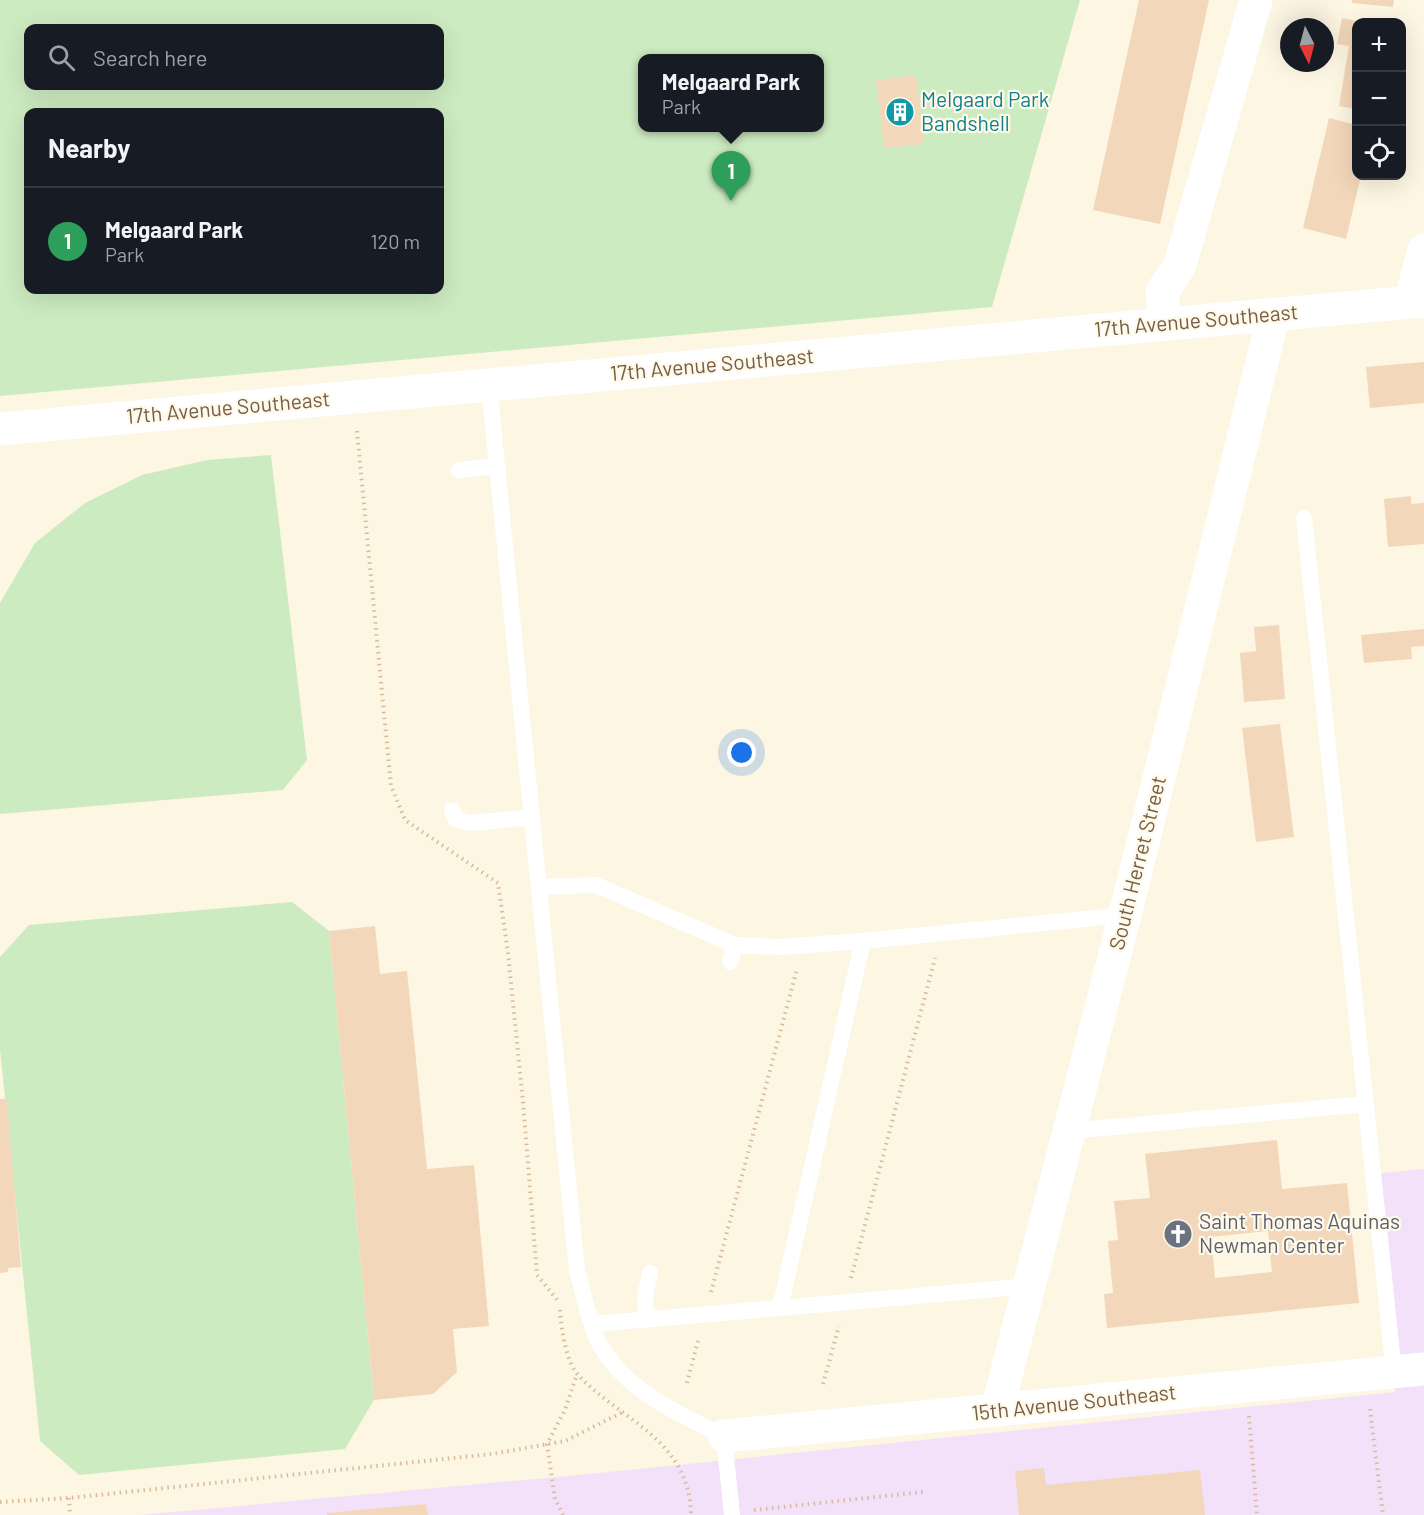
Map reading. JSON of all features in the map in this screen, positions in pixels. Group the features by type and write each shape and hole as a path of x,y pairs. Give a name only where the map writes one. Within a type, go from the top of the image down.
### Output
{"street":[{"path":"1165,324 1162,292 1180,265 1256,0"},
{"path":"1417,301 1424,250"},
{"name":"17th Avenue Southeast","path":"0,429 1417,301"},
{"name":"South Herret Street","path":"997,1410 1125,915 1274,314"},
{"name":"15th Avenue Southeast","path":"724,1436 1409,1370"}],"lane":[{"path":"489,385 577,1271 598,1342 627,1379 680,1415 724,1436 732,1514"},
{"path":"459,470 497,466"},
{"path":"1304,518 1366,1104 1409,1370"},
{"path":"452,810 455,819 471,823 532,817"},
{"path":"539,887 596,885 735,945 803,945 862,941 1125,915"},
{"path":"780,1308 862,941"},
{"path":"730,962 735,945"},
{"path":"1070,1131 1366,1104"},
{"path":"646,1320 645,1295 650,1273"},
{"path":"593,1324 1029,1286"}],"path":[{"path":"357,431 391,786 405,820 498,883 522,1090 537,1275 560,1304 561,1330 577,1374 646,1428 668,1452 682,1473 691,1515"},
{"path":"824,1384 942,934"},
{"path":"687,1383 803,945"},
{"path":"563,1515 555,1499 547,1444 565,1410 577,1374"},
{"path":"1245,1386 1257,1515"},
{"path":"0,1502 69,1498 492,1454 565,1441 633,1406"},
{"path":"1370,1409 1383,1515"},
{"path":"732,1514 923,1492"},
{"path":"69,1498 70,1515"}],"shaded area":[{"path":"1424,1169 1424,1515 139,1515 569,1476 1395,1392 1373,1174"}],"green space":[{"path":"0,0 1080,0 992,307 0,396"},
{"path":"271,455 307,760 283,790 0,814 0,603 35,543 85,503 142,475 207,460"},
{"path":"292,902 329,931 374,1400 345,1449 79,1475 40,1441 0,1049 0,957 29,925"}],"building":[{"path":"1139,0 1209,0 1160,224 1093,210"},
{"path":"1352,0 1394,0 1393,7 1352,3"},
{"path":"1342,18 1352,20 1352,108 1339,106 1349,46 1337,44"},
{"name":"Melgaard Park Bandshell","path":"916,75 924,144 884,148 876,80"},
{"path":"1329,118 1352,124 1352,180 1360,180 1346,239 1303,228"},
{"path":"1424,362 1424,403 1370,408 1366,367"},
{"path":"1411,496 1411,504 1424,503 1424,544 1388,547 1384,499"},
{"path":"1279,625 1285,699 1244,702 1240,653 1256,651 1254,627"},
{"path":"1424,629 1424,646 1411,647 1412,659 1364,663 1361,635"},
{"path":"1280,724 1294,837 1256,842 1242,728"},
{"path":"375,926 380,974 407,971 427,1169 474,1165 489,1326 453,1329 457,1372 433,1394 374,1400 329,931"},
{"path":"0,1099 7,1099 21,1267 8,1268 8,1272 0,1273"},
{"name":"Saint Thomas Aquinas Newman Center","path":"1277,1140 1282,1189 1347,1183 1359,1303 1107,1328 1104,1294 1113,1293 1108,1241 1118,1240 1114,1201 1150,1198 1145,1154","holes":["1268,1231 1272,1272 1215,1278 1211,1237"]},
{"path":"1044,1468 1046,1485 1200,1470 1205,1515 1019,1515 1015,1471"},
{"path":"426,1504 428,1515 327,1515 327,1513"}],"place":[{"name":"Melgaard Park Bandshell","path":"900,112"},
{"name":"Melgaard Park","path":"731,201"},
{"name":"Saint Thomas Aquinas Newman Center","path":"1178,1234"}]}
